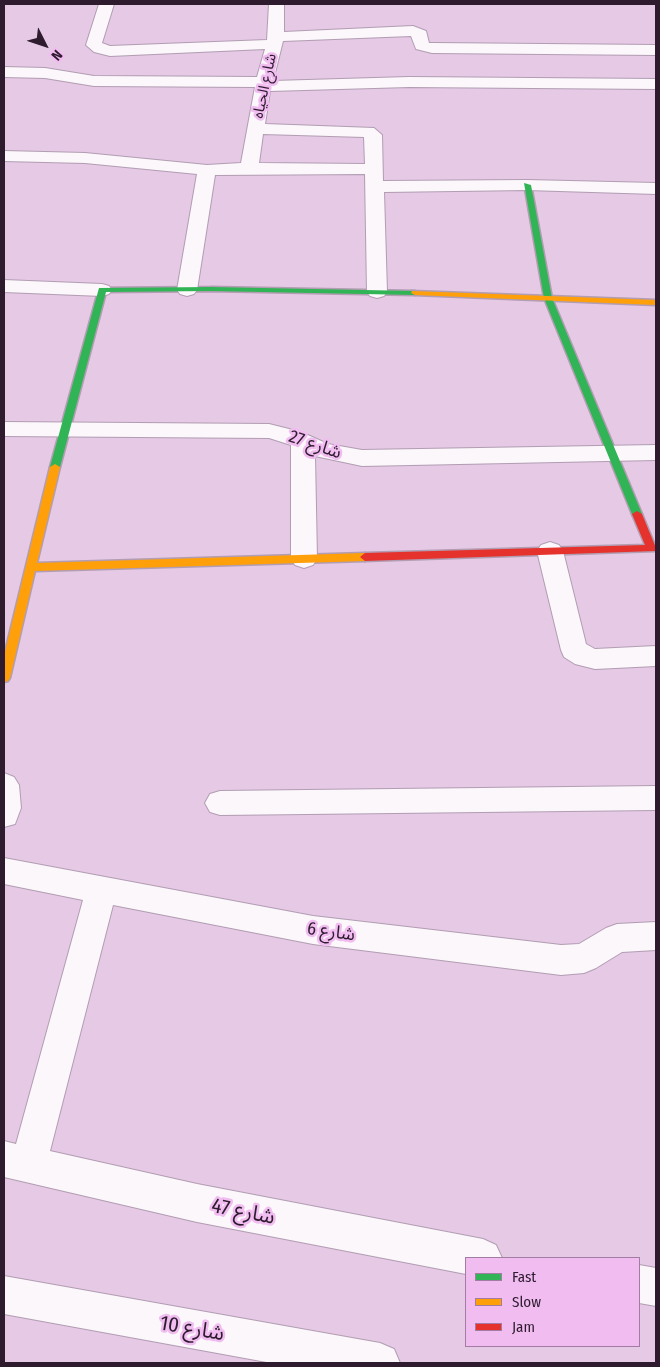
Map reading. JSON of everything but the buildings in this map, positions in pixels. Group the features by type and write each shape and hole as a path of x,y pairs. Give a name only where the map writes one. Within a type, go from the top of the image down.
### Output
{"street":[{"path":"106,4 94,45 100,49 110,51 413,31 420,34 422,46 432,48 656,50"},
{"name":"شارع الحياه","path":"249,168 264,84 275,40 276,4"},
{"path":"4,72 45,73 94,81 264,84 409,82 656,84"},
{"path":"256,129 368,132 373,136 377,292"},
{"path":"4,156 85,158 207,170 249,168 375,178 656,189"},
{"path":"187,290 207,170"},
{"path":"31,567 654,548 548,298 527,185"},
{"path":"4,286 102,290 377,292 656,303"},
{"path":"4,678 64,428 102,290"},
{"name":"شارع 27","path":"4,429 269,431 287,435 321,450 362,458 656,452"},
{"path":"303,442 304,559"},
{"path":"550,551 574,650 585,657 595,659 656,656"},
{"path":"4,785 6,808 4,815"},
{"path":"220,803 656,798"},
{"name":"شارع 6","path":"4,872 313,930 562,960 584,958 617,938 656,936"},
{"path":"16,1162 100,890"},
{"name":"شارع 47","path":"16,1162 197,1203 478,1257"},
{"path":"640,1284 656,1286"},
{"name":"شارع 10","path":"4,1295 380,1363"}],"traffic: fast":[{"path":"527,185 548,298 637,514"},
{"path":"55,467 102,290 211,289 415,293"}],"traffic: slow":[{"path":"415,293 656,303"},
{"path":"4,678 55,467"},
{"path":"31,567 365,557"}],"traffic: jam":[{"path":"365,557 651,548 637,514"}]}
